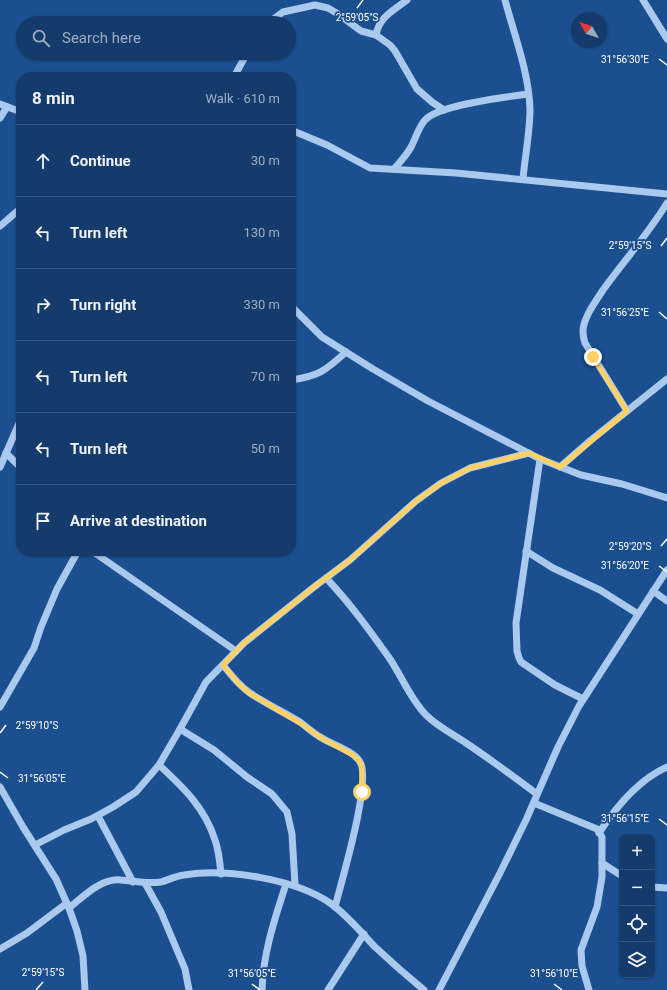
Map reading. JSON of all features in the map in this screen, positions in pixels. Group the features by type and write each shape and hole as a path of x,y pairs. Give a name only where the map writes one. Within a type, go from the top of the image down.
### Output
{"street":[{"path":"376,35 380,20 407,0"},
{"path":"505,0 525,75 530,107 523,179"},
{"path":"643,0 667,39"},
{"path":"277,16 282,12 315,5 328,8 361,31 376,35 390,44 417,89 444,110"},
{"path":"237,72 243,60"},
{"path":"394,169 411,148 426,119 444,110 491,99 528,94"},
{"path":"0,104 16,110"},
{"path":"0,118 7,107"},
{"path":"296,132 327,145 370,168 456,173 667,194"},
{"path":"627,411 585,343 583,331 587,316 598,298 667,203"},
{"path":"0,226 16,214"},
{"path":"296,311 322,337 373,369 428,401 540,459 581,475 622,484 667,498"},
{"path":"296,379 310,377 324,371 346,352"},
{"path":"560,467 667,379"},
{"path":"0,466 16,430"},
{"path":"6,453 16,463"},
{"path":"35,845 98,816 136,792 159,765 206,682 244,643 350,560 416,501 441,483 470,468 529,453"},
{"path":"540,459 516,623 519,658 522,662 555,685 583,699"},
{"path":"526,551 553,568 600,590 638,614"},
{"path":"0,706 34,648 57,589 75,556"},
{"path":"99,556 236,651"},
{"path":"439,990 500,873 534,803 558,747 583,699 667,570"},
{"path":"326,578 345,598 363,622 390,659 426,715 439,726 491,760 537,794"},
{"path":"653,591 667,601"},
{"path":"223,665 239,684 249,693 300,723 321,738 353,755 360,762 362,767 362,792 354,835 335,907"},
{"path":"180,729 214,750 247,777 272,794 287,812 292,834 295,886"},
{"path":"159,765 193,798 205,816 216,841 221,874"},
{"path":"599,833 610,816 625,800 652,775 667,767"},
{"path":"0,787 23,828 56,879 68,905 77,931 83,956 85,990"},
{"path":"534,803 597,829 602,837 602,877 597,907 581,950 582,966 590,990"},
{"path":"98,816 134,882"},
{"path":"602,864 619,874"},
{"path":"0,949 27,933 105,881 120,880 134,882 160,882 183,875 213,873 259,878 295,886 330,903 356,926 384,955 424,990"},
{"path":"145,882 161,912 185,969 188,990"},
{"path":"262,990 262,971 266,953 286,884"},
{"path":"655,887 667,888"},
{"path":"328,990 364,934"}],"route":[{"path":"362,792 362,767 360,762 353,755 321,738 300,723 249,693 239,684 223,665 244,643 350,560 416,501 441,483 470,468 529,453 560,467 627,411 593,357"}]}
